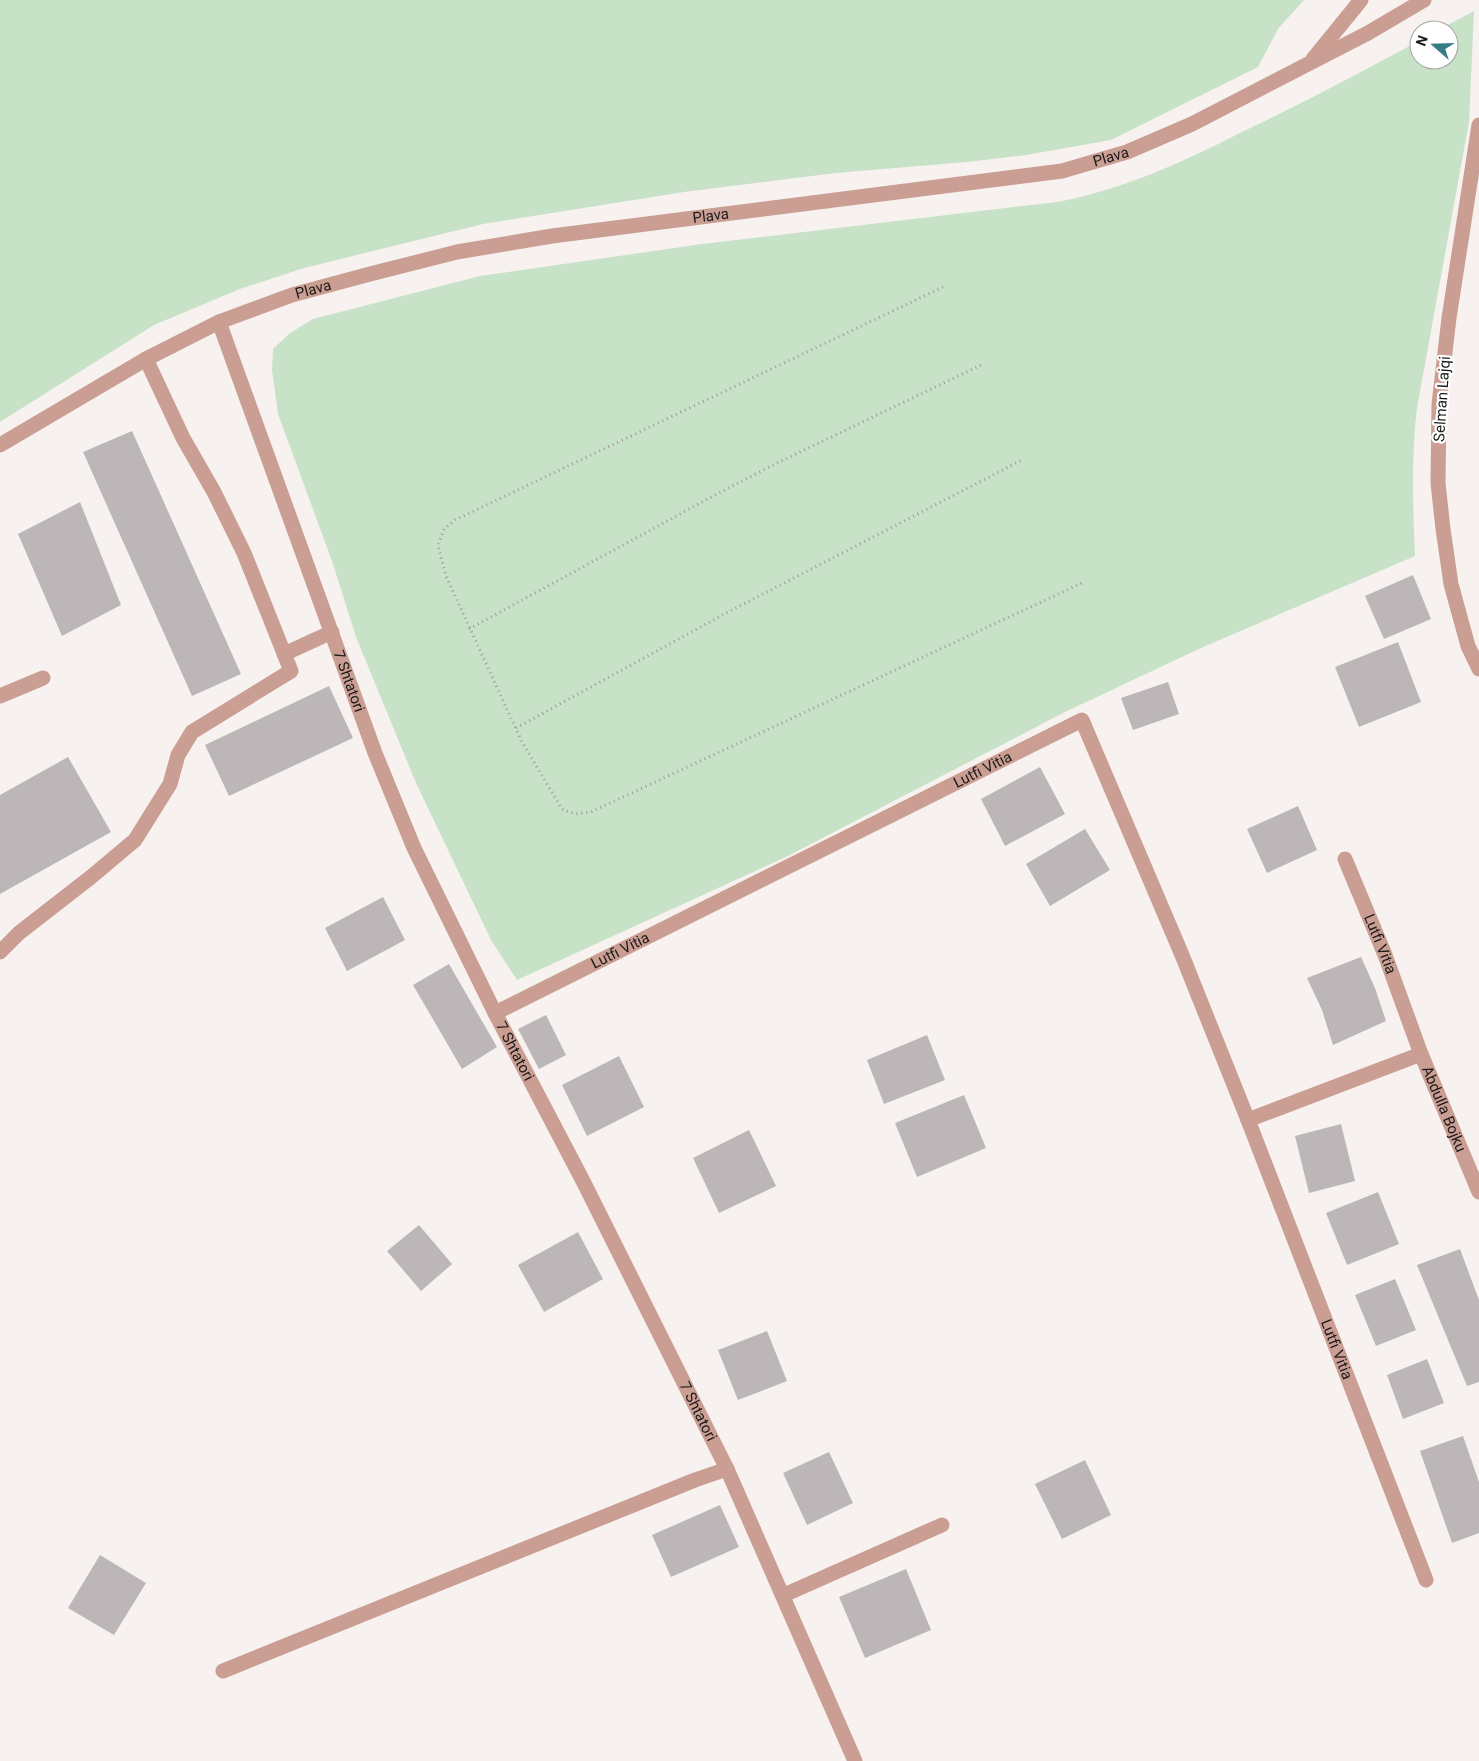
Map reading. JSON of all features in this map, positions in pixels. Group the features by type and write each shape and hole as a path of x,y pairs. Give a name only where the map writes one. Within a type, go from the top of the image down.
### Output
{"street":[{"path":"1310,64 1361,0"},
{"name":"Plava","path":"0,445 146,359 219,322 292,295 457,252 562,235 1062,171 1127,152 1192,124 1310,64 1424,0"},
{"name":"Selman Lajqi","path":"1479,125 1449,318 1439,404 1438,483 1452,584 1468,646 1479,669"},
{"name":"7 Shtatori","path":"219,322 375,753 414,848 495,1013 583,1180 727,1469 784,1595 855,1761"},
{"path":"0,952 19,934 98,872 135,840 170,784 178,755 192,732 291,671 244,553 214,492 182,438 146,359"},
{"path":"284,654 332,632"},
{"path":"0,696 43,678"},
{"name":"Lutfi Vitia","path":"495,1013 1082,720 1182,955 1426,1580"},
{"name":"Lutfi Vitia","path":"1345,859 1385,955 1421,1054"},
{"path":"1248,1120 1421,1054"},
{"name":"Abdulla Bojku","path":"1421,1054 1479,1192"},
{"path":"223,1671 695,1480 727,1469"},
{"path":"784,1595 942,1525"}],"path":[{"path":"944,287 455,520 444,529 438,546 446,576 469,629 516,728 562,809 575,814 591,812 1082,583"},
{"path":"469,629 722,492 981,365"},
{"path":"516,728 730,611 1024,459"}],"green space":[{"path":"0,0 1304,0 1278,29 1258,67 1111,140 1026,155 836,173 684,192 483,224 304,268 240,289 154,325 0,422"},
{"path":"1474,11 1469,122 1417,408 1413,464 1415,556 1201,648 1065,712 788,856 517,980 491,940 416,783 356,637 332,561 278,414 272,370 273,349 290,333 313,319 480,276 702,244 1057,202 1106,190 1153,173 1199,153 1409,46 1409,70 1459,70 1459,20 1457,20"}],"building":[{"path":"132,431 241,674 192,696 83,452"},
{"path":"80,502 121,605 62,636 18,534"},
{"path":"1413,575 1431,619 1384,639 1365,596"},
{"path":"1398,642 1421,702 1359,727 1335,667"},
{"path":"1168,682 1179,714 1133,730 1121,698"},
{"path":"329,686 353,738 229,796 205,745"},
{"path":"68,757 111,832 0,894 0,795"},
{"path":"1040,767 1065,814 1005,846 981,799"},
{"path":"1298,806 1317,850 1267,873 1247,829"},
{"path":"1085,829 1110,870 1050,906 1026,864"},
{"path":"383,897 405,940 347,971 325,928"},
{"path":"1361,957 1375,988 1386,1021 1333,1045 1322,1010 1307,978"},
{"path":"449,964 497,1047 462,1069 413,985"},
{"path":"546,1015 566,1055 539,1069 518,1029"},
{"path":"927,1035 945,1080 884,1104 867,1060"},
{"path":"619,1056 644,1107 587,1136 562,1085"},
{"path":"964,1095 986,1148 917,1177 895,1123"},
{"path":"1341,1124 1355,1181 1309,1193 1295,1136"},
{"path":"749,1130 776,1186 719,1213 693,1158"},
{"path":"1378,1192 1399,1244 1347,1265 1326,1213"},
{"path":"419,1225 452,1264 421,1291 387,1251"},
{"path":"578,1232 603,1279 544,1312 518,1265"},
{"path":"1460,1249 1479,1300 1479,1382 1467,1386 1417,1265"},
{"path":"1395,1279 1416,1330 1376,1346 1355,1295"},
{"path":"767,1331 787,1381 738,1400 718,1350"},
{"path":"1427,1359 1444,1403 1403,1419 1387,1375"},
{"path":"1463,1436 1479,1482 1479,1533 1452,1543 1420,1451"},
{"path":"829,1452 853,1503 807,1525 783,1473"},
{"path":"1085,1460 1111,1515 1062,1539 1035,1484"},
{"path":"720,1505 739,1547 671,1577 652,1535"},
{"path":"100,1555 146,1583 114,1635 68,1608"},
{"path":"906,1569 931,1630 865,1658 839,1597"}]}
